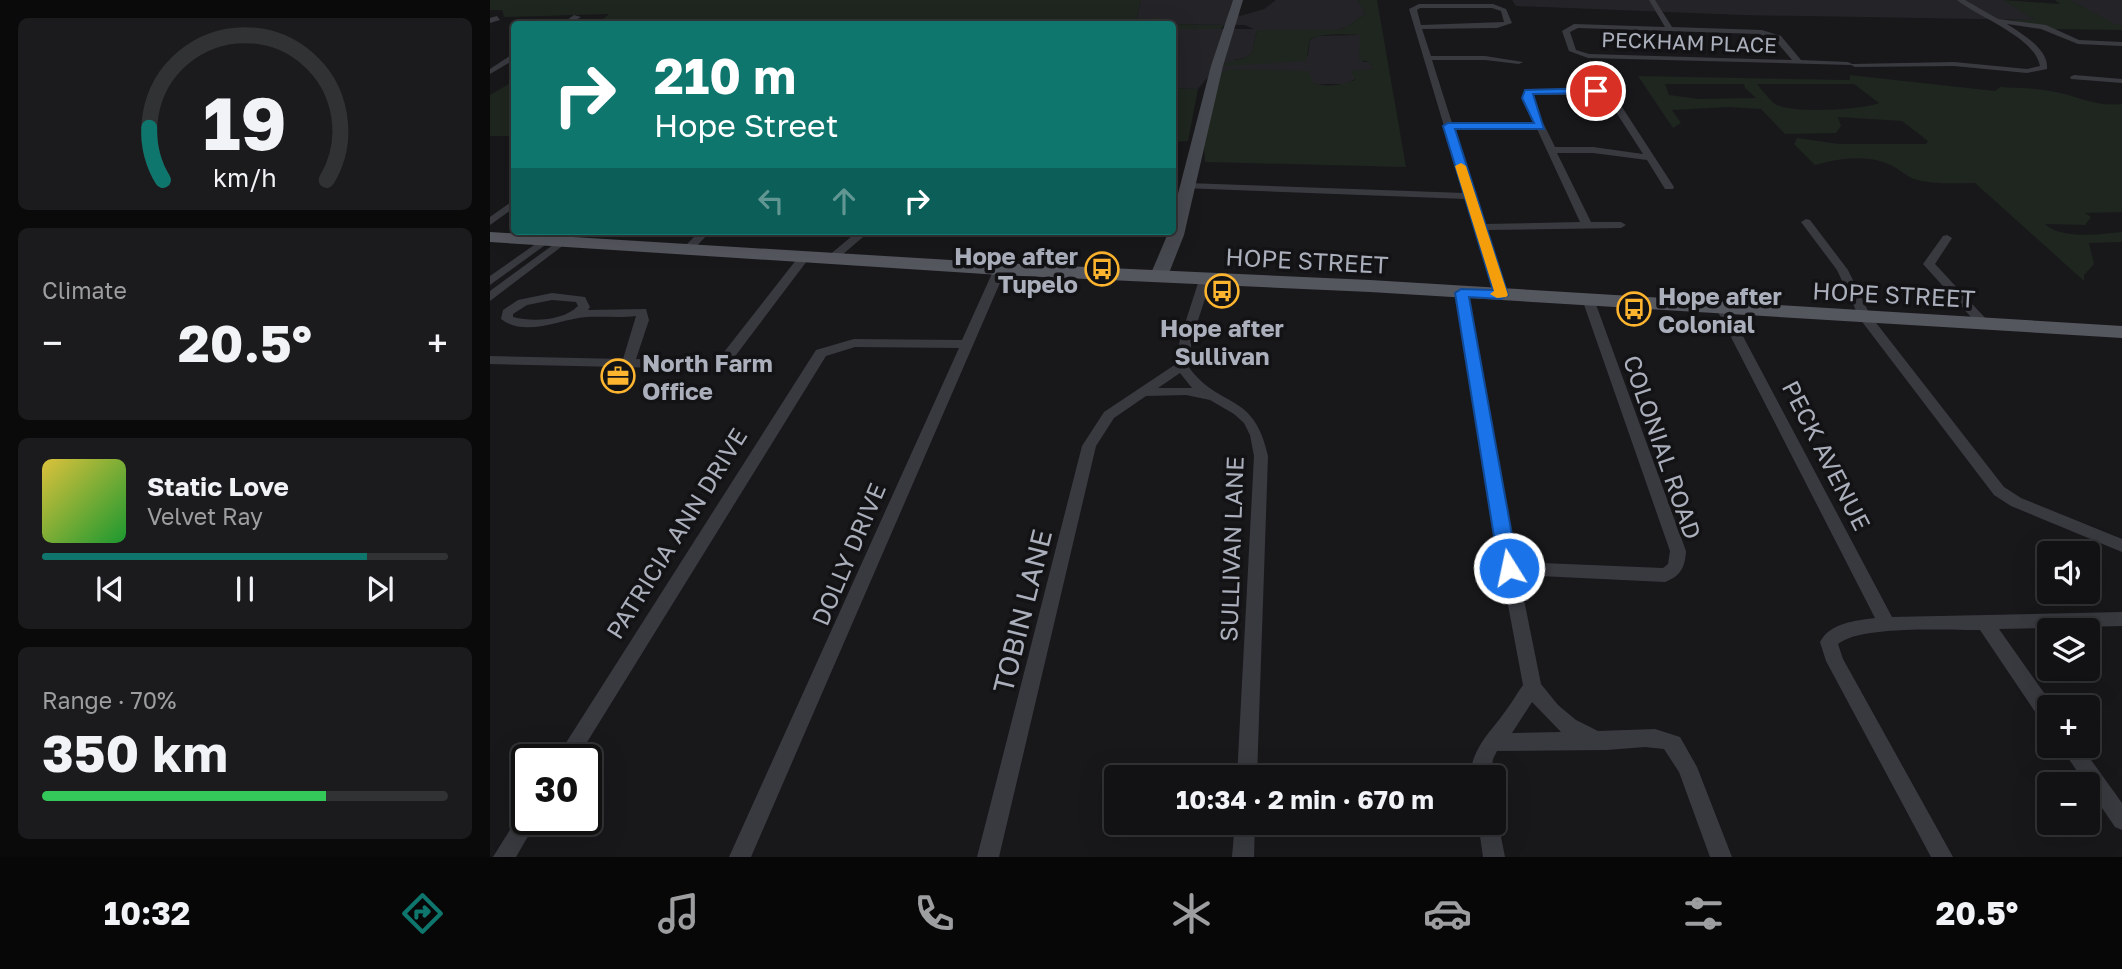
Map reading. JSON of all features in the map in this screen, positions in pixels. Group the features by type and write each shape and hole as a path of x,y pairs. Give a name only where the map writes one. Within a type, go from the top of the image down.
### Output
{"main road":[{"path":"1158,278 1176,235 1217,66 1238,0"},
{"name":"HOPE STREET","path":"490,237 1000,270 1588,299 2122,332"}],"street":[{"path":"1652,0 1670,29 1770,34 1781,41 1799,63"},
{"path":"1960,0 1993,21 2037,25 2078,42 2122,44"},
{"path":"1418,27 1497,26 1509,20 1502,8 1493,6 1419,6 1413,9 1418,27 1479,227 1501,295"},
{"path":"570,21 577,17"},
{"name":"PECKHAM PLACE","path":"1670,29 1577,26 1566,31 1573,51 1588,56 1852,65 1954,64 2026,71 2044,67 2045,60 2036,49 1993,21"},
{"path":"1428,58 1485,58 1518,62"},
{"path":"490,72 511,59"},
{"path":"2074,77 2122,81"},
{"path":"1587,226 1527,98 1529,92 1605,91 1610,94 1669,187"},
{"path":"1448,126 1540,126"},
{"path":"1551,150 1593,150 1652,158"},
{"path":"1187,186 1470,196"},
{"path":"490,222 511,204"},
{"path":"1806,222 1842,270 1864,316 2004,496 2122,546"},
{"path":"1479,227 1621,225"},
{"path":"687,250 702,235"},
{"path":"831,258 860,235"},
{"path":"1947,237 1929,264 1984,324"},
{"path":"490,282 552,241"},
{"path":"490,297 552,241"},
{"path":"722,364 804,257"},
{"name":"DOLLY DRIVE","path":"740,857 1000,270"},
{"path":"1182,366 1186,339 1205,280"},
{"path":"1461,293 1532,686 1538,698 1555,715 1597,740"},
{"path":"578,314 584,307 581,300 568,297 534,299 514,306 507,313 507,319 527,323 551,323 578,314 620,316 642,312 643,320 628,364"},
{"name":"COLONIAL ROAD","path":"1509,568 1665,575 1675,570 1678,564 1678,551 1588,299"},
{"name":"PECK AVENUE","path":"1722,308 1888,626"},
{"name":"PATRICIA ANN DRIVE","path":"575,744 821,353 853,342 967,344"},
{"path":"490,360 663,364"},
{"name":"TOBIN LANE","path":"988,857 1089,446 1109,415 1158,385 1182,366"},
{"name":"SULLIVAN LANE","path":"1182,366 1193,381 1240,410 1253,422 1260,438 1248,765"},
{"name":"TOBIN LANE","path":"1137,396 1153,392 1186,391 1217,398"},
{"path":"1942,857 1835,661 1829,642 1831,638 1847,629 1888,626 2122,619"},
{"path":"1985,623 2037,699"},
{"path":"1481,765 1491,742 1513,716 1532,686"},
{"path":"1491,742 1648,738 1673,743 1687,767 1721,857"},
{"path":"2078,758 2122,820"},
{"path":"504,857 518,835"},
{"path":"1243,857 1244,835"},
{"path":"1490,835 1494,857"}],"shaded area":[{"path":"490,0 1141,0 1136,21 601,21 609,14 504,17 502,10 490,10"},
{"path":"1141,0 1233,0 1229,11 1240,16 1264,9 1276,0 1358,0 1365,14 1347,27 1337,30 1257,30 1252,53 1245,58 1232,60 1308,55 1310,40 1318,36 1360,35 1363,62 1369,62 1373,69 1354,73 1355,79 1346,84 1318,84 1220,74 1206,79 1198,89 1176,88 1176,29 1254,29 1245,25 1136,21"},
{"path":"1358,0 1377,0 1406,167 1205,162 1204,148 1220,74 1229,69 1309,71 1313,83 1329,85 1355,80 1351,71 1373,69 1369,62 1359,60 1360,35 1347,34 1310,39 1306,61 1227,66 1222,64 1245,58 1252,53 1257,30 1337,30 1347,27 1365,14"},
{"path":"1512,0 2004,0 2035,20 1743,15 1516,6"},
{"path":"2004,0 2060,4 2055,0 2070,0 2115,24 2122,25 2122,30 2054,29 2010,20 2034,20"},
{"path":"2070,0 2122,0 2122,25 2115,25"},
{"path":"1176,24 1224,25 1221,29 1176,29"},
{"path":"1850,75 1995,91 2000,87 2035,89 2096,103 2122,104 2122,212 2085,213 2091,217 2085,225 2045,224 2052,229 2071,234 2122,232 2122,242 2089,243 2094,264 2084,275 2084,281 1975,183 1922,181 1911,178 1891,165 1872,159 1843,159 1815,165 1794,144 1797,138 1839,144 1926,144 1928,141 1902,121 1838,117 1841,126 1836,133 1785,134 1761,109 1729,107 1672,110 1681,123 1673,128 1638,76 1850,80","holes":["1665,84 1744,84 1756,98 1699,99 1669,95","1757,84 1854,84 1879,103 1843,109 1795,109 1775,104"]},
{"path":"511,83 511,136 490,136 490,95"},
{"path":"1176,88 1198,89 1188,141 1176,142"}],"slow traffic":[{"path":"1461,166 1501,295 1497,294"}],"place":[{"name":"Hope after Tupelo","path":"1102,269"},
{"name":"Hope after Sullivan","path":"1222,291"},
{"name":"Hope after Colonial","path":"1634,309"},
{"name":"North Farm Office","path":"618,376"}],"route":[{"path":"1509,568 1461,293 1501,295 1448,126 1540,126 1527,98 1526,94 1529,92 1596,91"}]}
